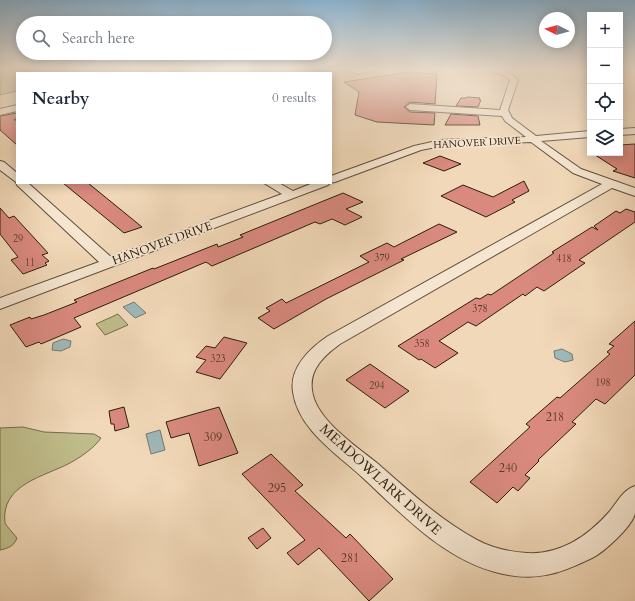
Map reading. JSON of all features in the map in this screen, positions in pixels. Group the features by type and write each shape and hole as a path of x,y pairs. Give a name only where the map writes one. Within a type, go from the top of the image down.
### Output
{"street":[{"path":"504,113 509,98"},
{"path":"410,107 504,113"},
{"path":"0,112 16,108"},
{"path":"504,113 508,119 534,139 539,145 577,171 635,192"},
{"path":"623,132 635,131"},
{"name":"HANOVER DRIVE","path":"332,180 430,145 453,142 534,139 587,134"},
{"path":"0,164 16,178"},
{"path":"22,184 109,263"},
{"path":"272,184 292,195"},
{"name":"HANOVER DRIVE","path":"0,304 321,184"},
{"name":"MEADOWLARK DRIVE","path":"610,184 324,346 309,362 303,376 302,392 312,414 330,435 418,515 442,535 459,546 479,556 500,563 521,566 542,565 570,558 592,545 603,535 635,496"}],"shaded area":[{"path":"118,314 128,325 105,335 96,324"},
{"path":"23,427 44,432 94,434 101,438 91,449 70,463 38,477 17,490 10,499 5,510 5,523 17,538 11,546 0,550 0,428"}],"water":[{"path":"134,302 146,313 135,318 123,307"},
{"path":"63,339 71,341 70,347 61,351 52,350 53,343"},
{"path":"562,349 572,354 573,360 565,362 555,358 554,351"},
{"path":"160,430 165,450 151,454 146,434"}],"building":[{"path":"358,98 435,98 435,104 410,102 404,107 410,112 435,113 434,125 377,122 355,115"},
{"path":"461,98 480,98 479,100 481,100 478,107 456,106"},
{"path":"16,113 16,119 14,120 16,120 16,144 0,130 0,116"},
{"path":"451,114 478,116 480,125 445,125"},
{"path":"635,144 635,178 613,171 617,169 597,156 623,156 623,145"},
{"path":"440,156 461,164 444,171 423,163"},
{"path":"524,181 529,191 512,200 515,202 486,217 441,196 463,185 493,197"},
{"path":"64,184 89,184 142,227 124,233"},
{"path":"343,193 363,202 346,209 362,217 345,225 332,219 320,224 315,222 212,266 206,262 74,318 81,327 41,344 39,342 26,347 10,325 30,317 31,319 44,315 77,302 74,300 217,244 218,247 243,237 240,235"},
{"path":"0,208 9,218 14,216 48,253 42,255 49,261 45,263 47,265 23,274 11,260 18,257 0,234"},
{"path":"626,209 635,212 635,222 579,260 585,263 544,291 537,287 525,296 523,294 476,326 468,322 439,341 458,353 435,368 421,359 419,360 398,346 476,298 480,299 488,294 491,295 554,253 552,252 592,227 598,230 594,226 616,211 620,213"},
{"path":"439,224 457,232 401,259 404,260 326,299 274,329 258,318 270,311 266,308 282,299 286,303 369,262 360,256 387,243 394,247"},
{"path":"635,321 635,375 605,404 596,399 572,422 576,424 538,460 539,461 525,475 530,478 518,491 513,487 497,503 470,482 530,427 526,424 557,397 560,398 610,354 607,352 614,346 609,344"},
{"path":"224,337 247,343 220,379 196,372 206,360 196,357 206,346 215,348"},
{"path":"370,364 409,391 385,408 346,380"},
{"path":"124,407 129,427 115,431 114,424 111,424 109,411"},
{"path":"219,407 238,453 199,466 189,433 171,438 166,422"},
{"path":"271,454 303,485 295,491 346,538 350,534 393,579 369,601 319,548 298,565 287,553 305,540 242,474"},
{"path":"263,528 271,538 257,549 248,538"}]}
